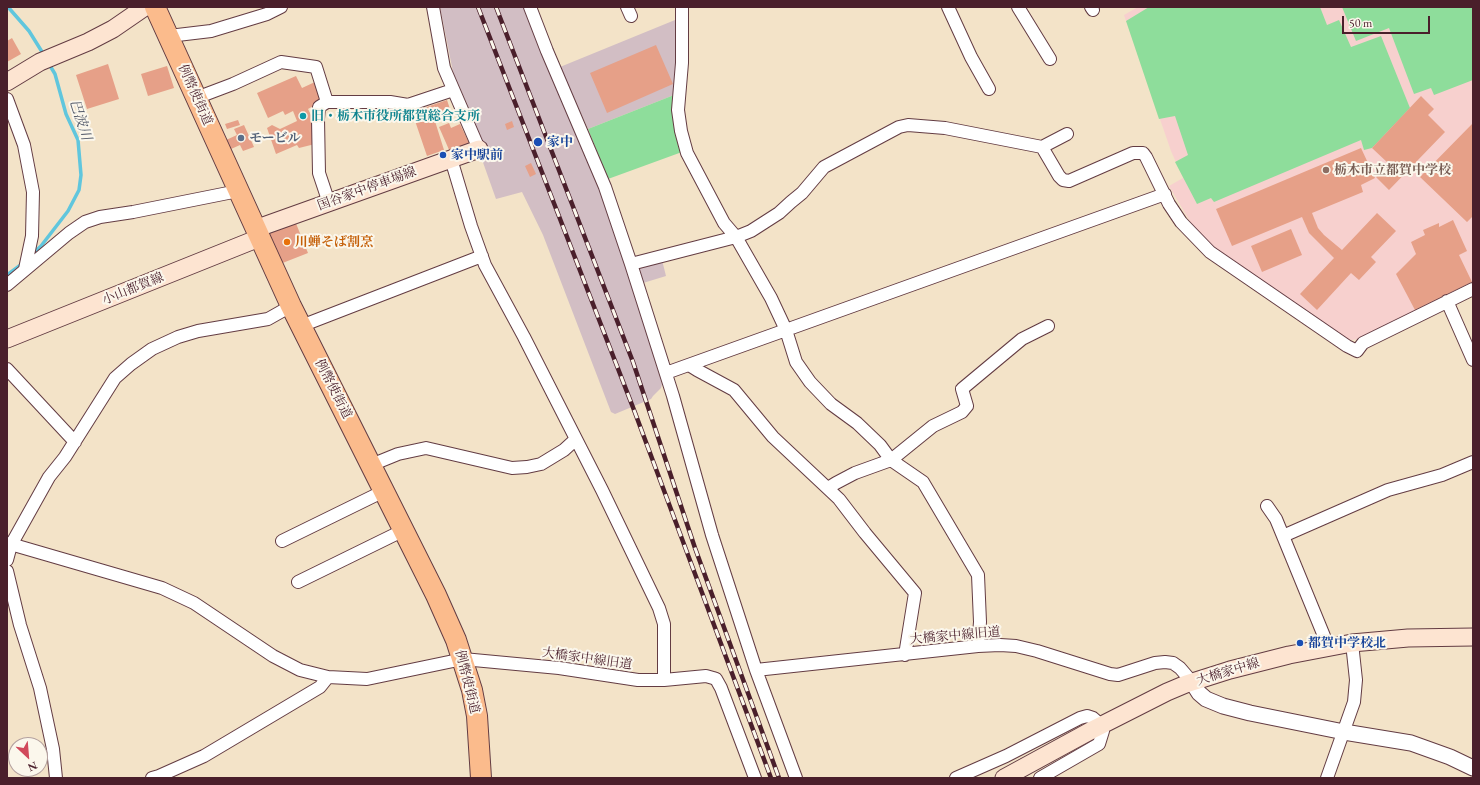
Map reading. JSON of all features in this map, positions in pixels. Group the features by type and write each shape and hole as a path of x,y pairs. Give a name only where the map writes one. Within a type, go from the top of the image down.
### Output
{"main road":[{"path":"7,82 40,62 88,42 113,29 145,7"},
{"name":"例幣使街道","path":"155,7 291,306 439,602 463,659 472,690 477,716 481,778"},
{"name":"国谷家中停車場線","path":"257,234 329,202 479,149"},
{"name":"小山都賀線","path":"7,339 257,234"},
{"name":"大橋家中線","path":"1004,778 1101,725 1166,692 1192,682 1254,663 1326,647 1352,643 1408,638 1473,636"}],"street":[{"path":"168,36 211,30 267,14 281,7"},
{"path":"432,7 444,68 479,149"},
{"path":"530,7 547,51 605,187 666,374 712,535 756,670 796,778"},
{"path":"682,7 682,63 678,110 681,131 688,153 724,223 736,237 771,298 786,330 796,362 810,382 831,404 874,439 891,460 923,482 978,575 980,622 978,646"},
{"path":"948,7 971,57 989,89"},
{"path":"1018,7 1050,59"},
{"path":"196,98 233,84 281,62 316,67 327,102"},
{"path":"329,202 319,173 319,107 327,102 390,102 408,105 453,90"},
{"path":"7,99 24,145 33,192 32,236 25,269"},
{"path":"631,264 736,237 751,231 779,212 802,193 824,168 899,127 908,125 945,128 1042,147 1067,134"},
{"path":"1042,147 1059,176 1063,180 1069,181 1133,153 1142,153 1146,157 1169,204 1181,222 1210,252 1347,346 1357,351 1363,343 1473,289"},
{"path":"451,159 482,256 490,274 602,490 663,616 664,680"},
{"path":"7,285 69,234 85,222 92,219 238,192"},
{"path":"666,374 1165,194"},
{"path":"301,326 482,256"},
{"path":"1447,301 1473,360"},
{"path":"7,560 9,544 49,477 75,442 115,378 152,349 178,337 198,331 268,319 291,306"},
{"path":"828,488 855,473 891,460 933,426 962,412 967,406 962,389 1022,339 1048,326"},
{"path":"689,365 734,390 773,437 839,499 915,593 905,655"},
{"path":"7,369 75,442"},
{"path":"371,465 398,454 426,448 512,468 527,467 541,464 564,450 576,439"},
{"path":"1284,536 1388,490 1442,475 1473,462"},
{"path":"282,541 384,491"},
{"path":"1267,506 1276,519 1284,536 1324,636 1326,647"},
{"path":"298,582 404,530"},
{"name":"大橋家中線旧道","path":"9,544 162,588 194,603 273,656 300,670 328,677 367,679 463,659 559,668 638,680 664,680 706,676 716,679 756,778"},
{"path":"7,571 20,625 40,688 53,749 56,778"},
{"path":"1327,778 1344,732 1356,693 1352,643"},
{"name":"大橋家中線旧道","path":"756,670 978,646 1016,646 1037,651 1110,674 1118,674 1155,663 1173,663 1180,668 1192,682"},
{"path":"152,778 204,756 320,687 328,677"},
{"path":"1192,682 1199,693 1206,699 1223,706 1344,732 1411,743 1450,757 1473,768"},
{"path":"956,778 1006,756 1080,718 1087,716 1093,718 1101,725 1103,731 1099,744 1051,775 1040,778"}],"shaded area":[{"path":"440,7 526,7 595,176 626,264 662,384 661,388 651,399 615,414 611,412 543,235 522,192 496,199 480,154 484,144 453,72"},
{"name":"栃木市立都賀中学校","path":"1138,7 1473,7 1473,284 1358,339 1352,340 1346,339 1209,245 1198,235 1169,186 1183,178 1171,151 1124,15"},
{"path":"675,20 677,54 674,95 588,129 560,67"},
{"path":"662,260 666,276 643,283 639,266"}],"green space":[{"path":"1149,7 1320,7 1327,25 1339,20 1351,47 1381,36 1410,108 1372,148 1364,150 1361,140 1214,202 1211,198 1197,204 1175,162 1188,155 1175,116 1159,119 1126,21"},
{"path":"1342,7 1473,7 1473,80 1434,95 1431,88 1414,94 1389,28 1356,41"},
{"path":"674,95 672,106 673,114 682,152 608,179 588,129"}],"building":[{"path":"12,38 21,54 7,62 7,41"},
{"path":"656,45 673,84 607,113 590,73"},
{"path":"108,64 119,99 87,109 76,75"},
{"path":"167,66 174,88 148,96 141,74"},
{"name":"旧・栃木市役所都賀総合支所","path":"296,76 302,88 315,82 322,101 308,109 315,123 315,144 299,148 297,145 276,154 267,128 272,125 280,129 297,121 293,111 285,115 283,111 268,118 257,93"},
{"path":"1421,96 1434,109 1428,115 1445,132 1389,190 1376,177 1389,164 1372,148"},
{"path":"447,100 451,112 434,118 444,150 427,156 412,112"},
{"path":"238,120 240,125 227,129 225,124"},
{"path":"512,121 514,127 507,130 505,124"},
{"path":"449,123 451,128 460,124 470,145 450,152 439,127"},
{"path":"1473,123 1473,216 1467,222 1420,177"},
{"name":"モービル","path":"244,125 254,147 243,151 240,145 231,149 226,140 237,135 234,129"},
{"path":"1361,148 1375,178 1361,185 1363,192 1312,213 1318,228 1342,250 1377,213 1396,231 1371,257 1376,262 1359,280 1351,273 1317,310 1300,294 1334,258 1309,233 1302,217 1232,246 1216,209"},
{"path":"531,163 536,174 530,177 525,166"},
{"path":"1453,220 1467,251 1459,255 1472,282 1415,310 1396,274 1416,254 1411,242 1425,235 1423,230 1439,223 1439,227"},
{"name":"川蝉そば割烹","path":"295,221 308,253 280,264 267,231"},
{"path":"1291,229 1302,255 1262,272 1251,246"}],"waterway":[{"name":"巴波川","path":"8,7 29,31 44,55"},
{"name":"巴波川","path":"32,254 41,246 68,211 79,190 81,175 78,140 66,114 55,74 49,64"},
{"name":"巴波川","path":"7,275 22,264"}],"railway":[{"path":"478,7 634,410 771,778"},
{"path":"496,7 633,362 695,548 779,778"}],"place":[{"name":"旧・栃木市役所都賀総合支所","path":"303,116"},
{"name":"モービル","path":"241,138"},
{"name":"家中","path":"538,142"},
{"name":"家中駅前","path":"443,155"},
{"name":"栃木市立都賀中学校","path":"1326,170"},
{"name":"川蝉そば割烹","path":"287,242"},
{"name":"都賀中学校北","path":"1300,643"}]}
